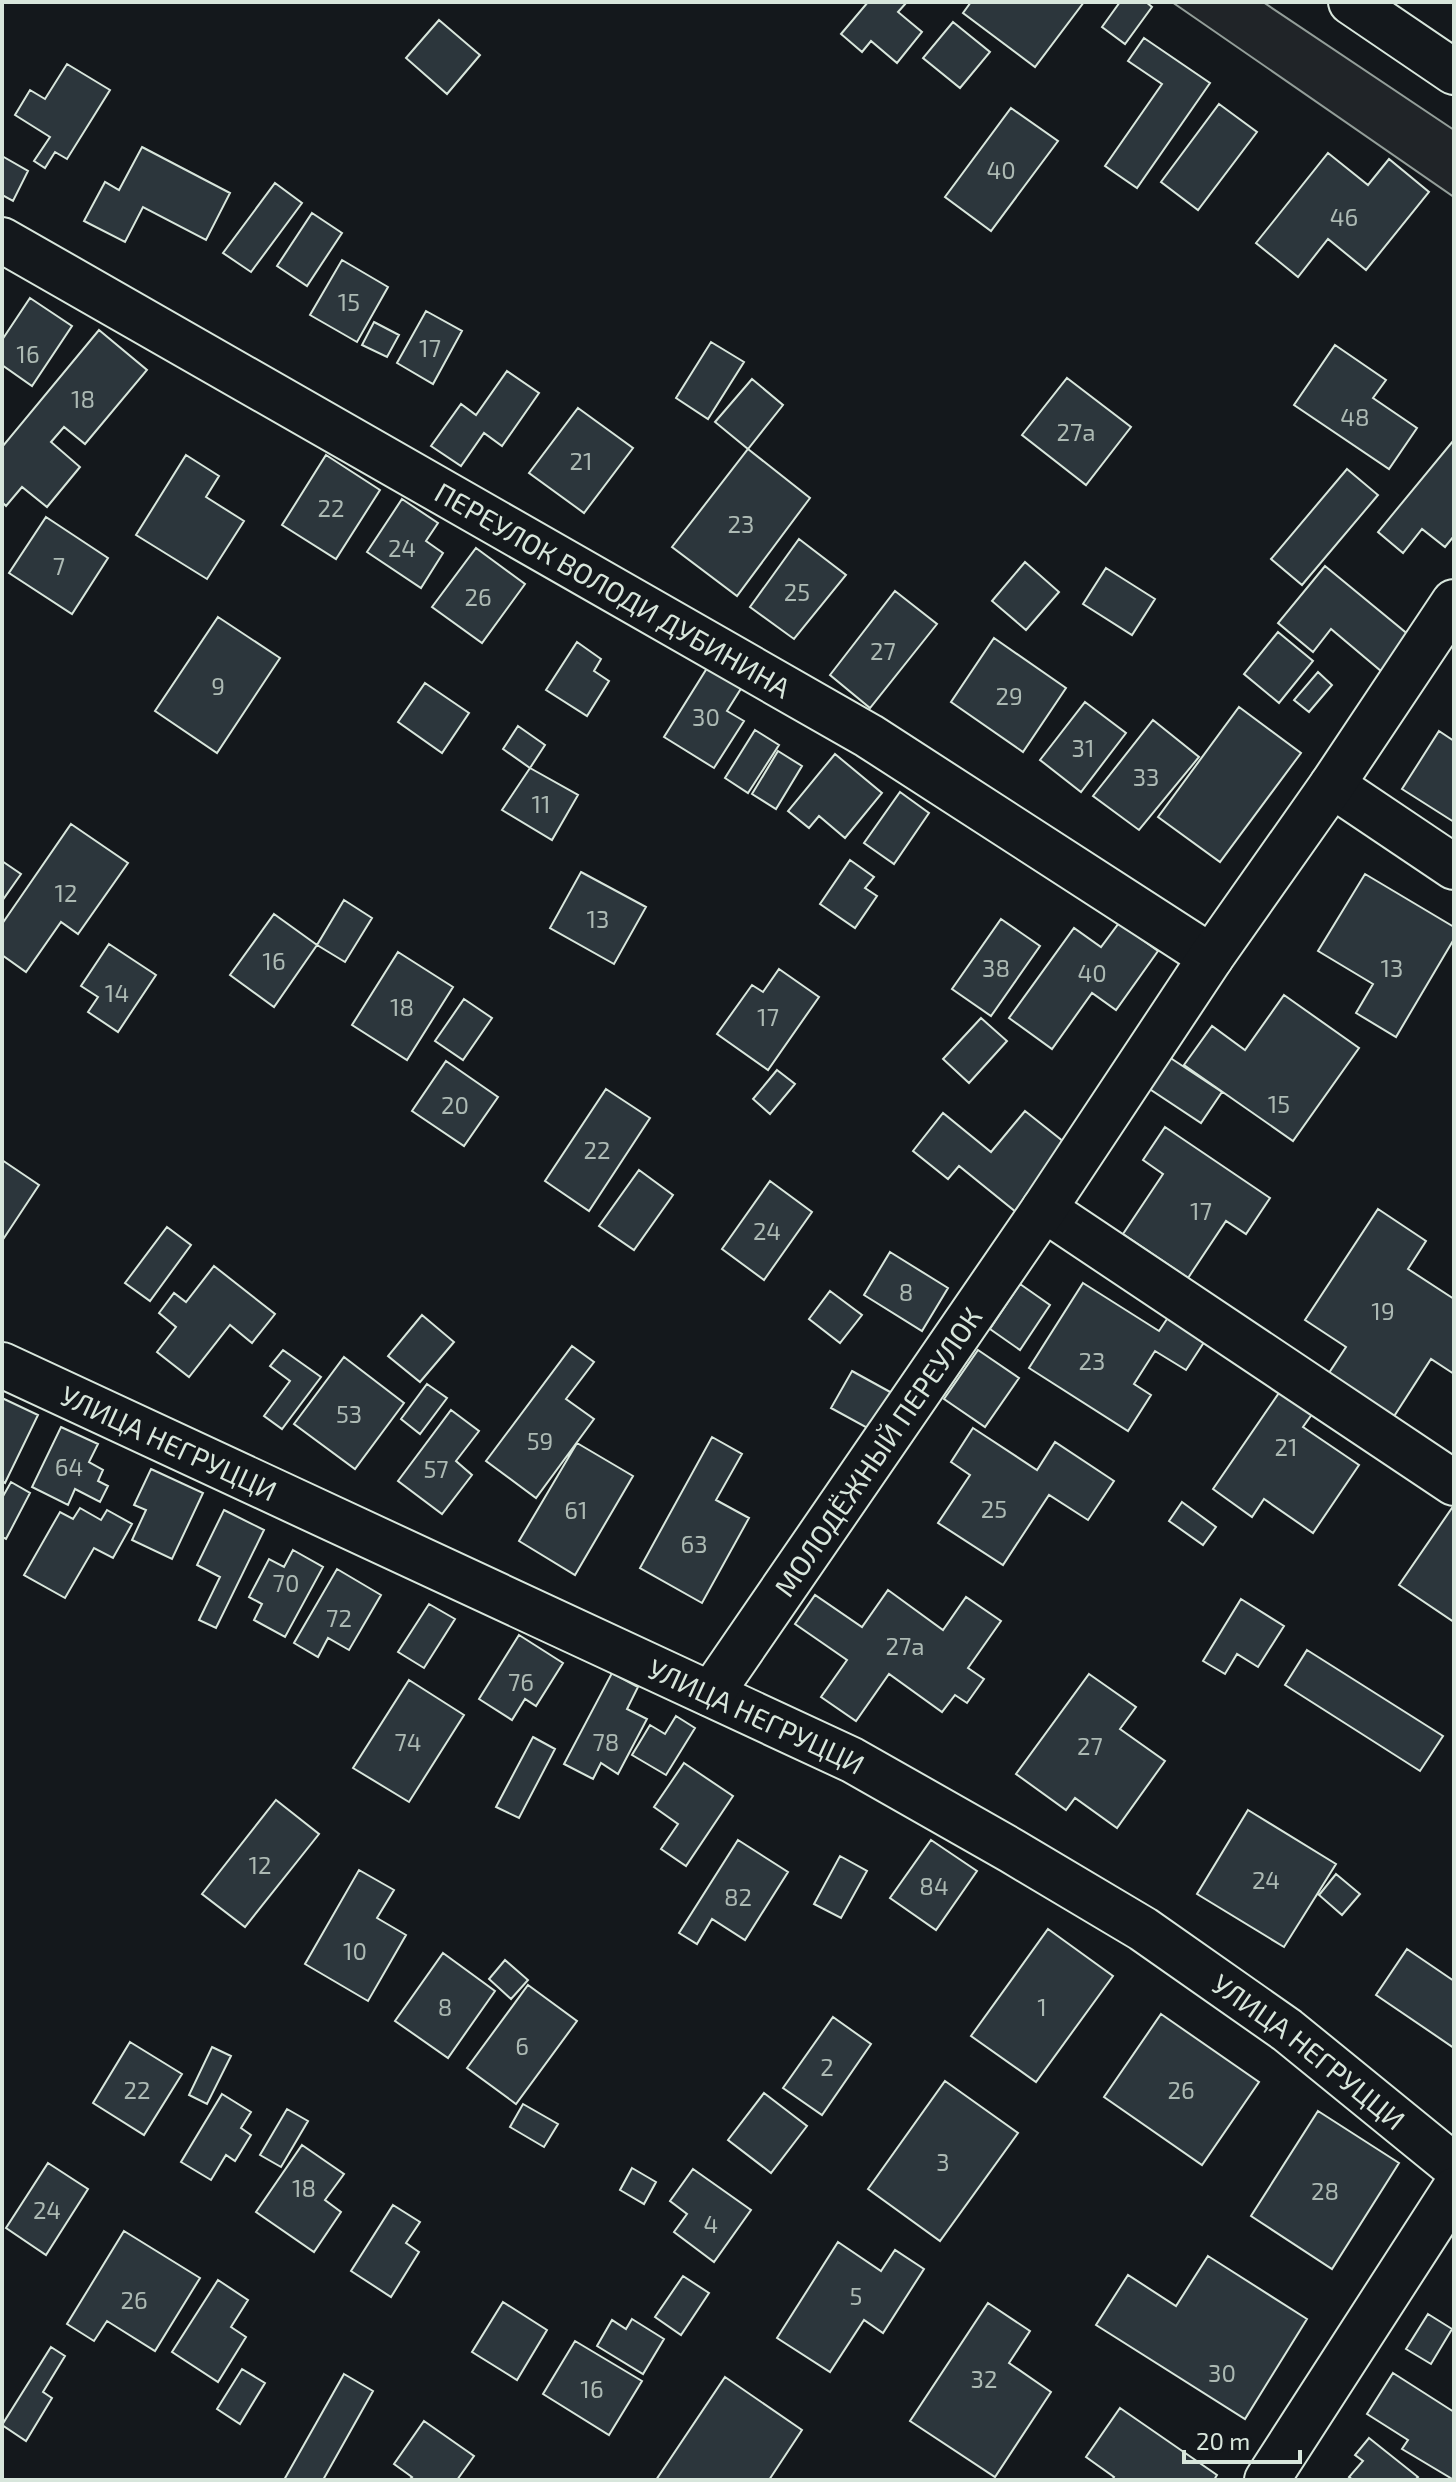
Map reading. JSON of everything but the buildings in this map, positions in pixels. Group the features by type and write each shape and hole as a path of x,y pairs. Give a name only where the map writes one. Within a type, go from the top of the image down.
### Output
{"street":[{"path":"1351,2 1454,72"},
{"name":"ПЕРЕУЛОК ВОЛОДИ ДУБИНИНА","path":"2,240 869,736 1211,957"},
{"name":"МОЛОДЁЖНЫЙ ПЕРЕУЛОК","path":"711,1694 1044,1209 1211,957 1332,785 1454,602"},
{"path":"1332,785 1454,867"},
{"path":"1044,1209 1454,1483"},
{"name":"УЛИЦА НЕГРУЦЦИ","path":"2,1365 852,1760 1143,1929 1287,2030 1454,2166"},
{"path":"1267,2480 1454,2190"}],"shaded area":[{"path":"1172,2 1263,2 1454,130 1454,197"}]}
